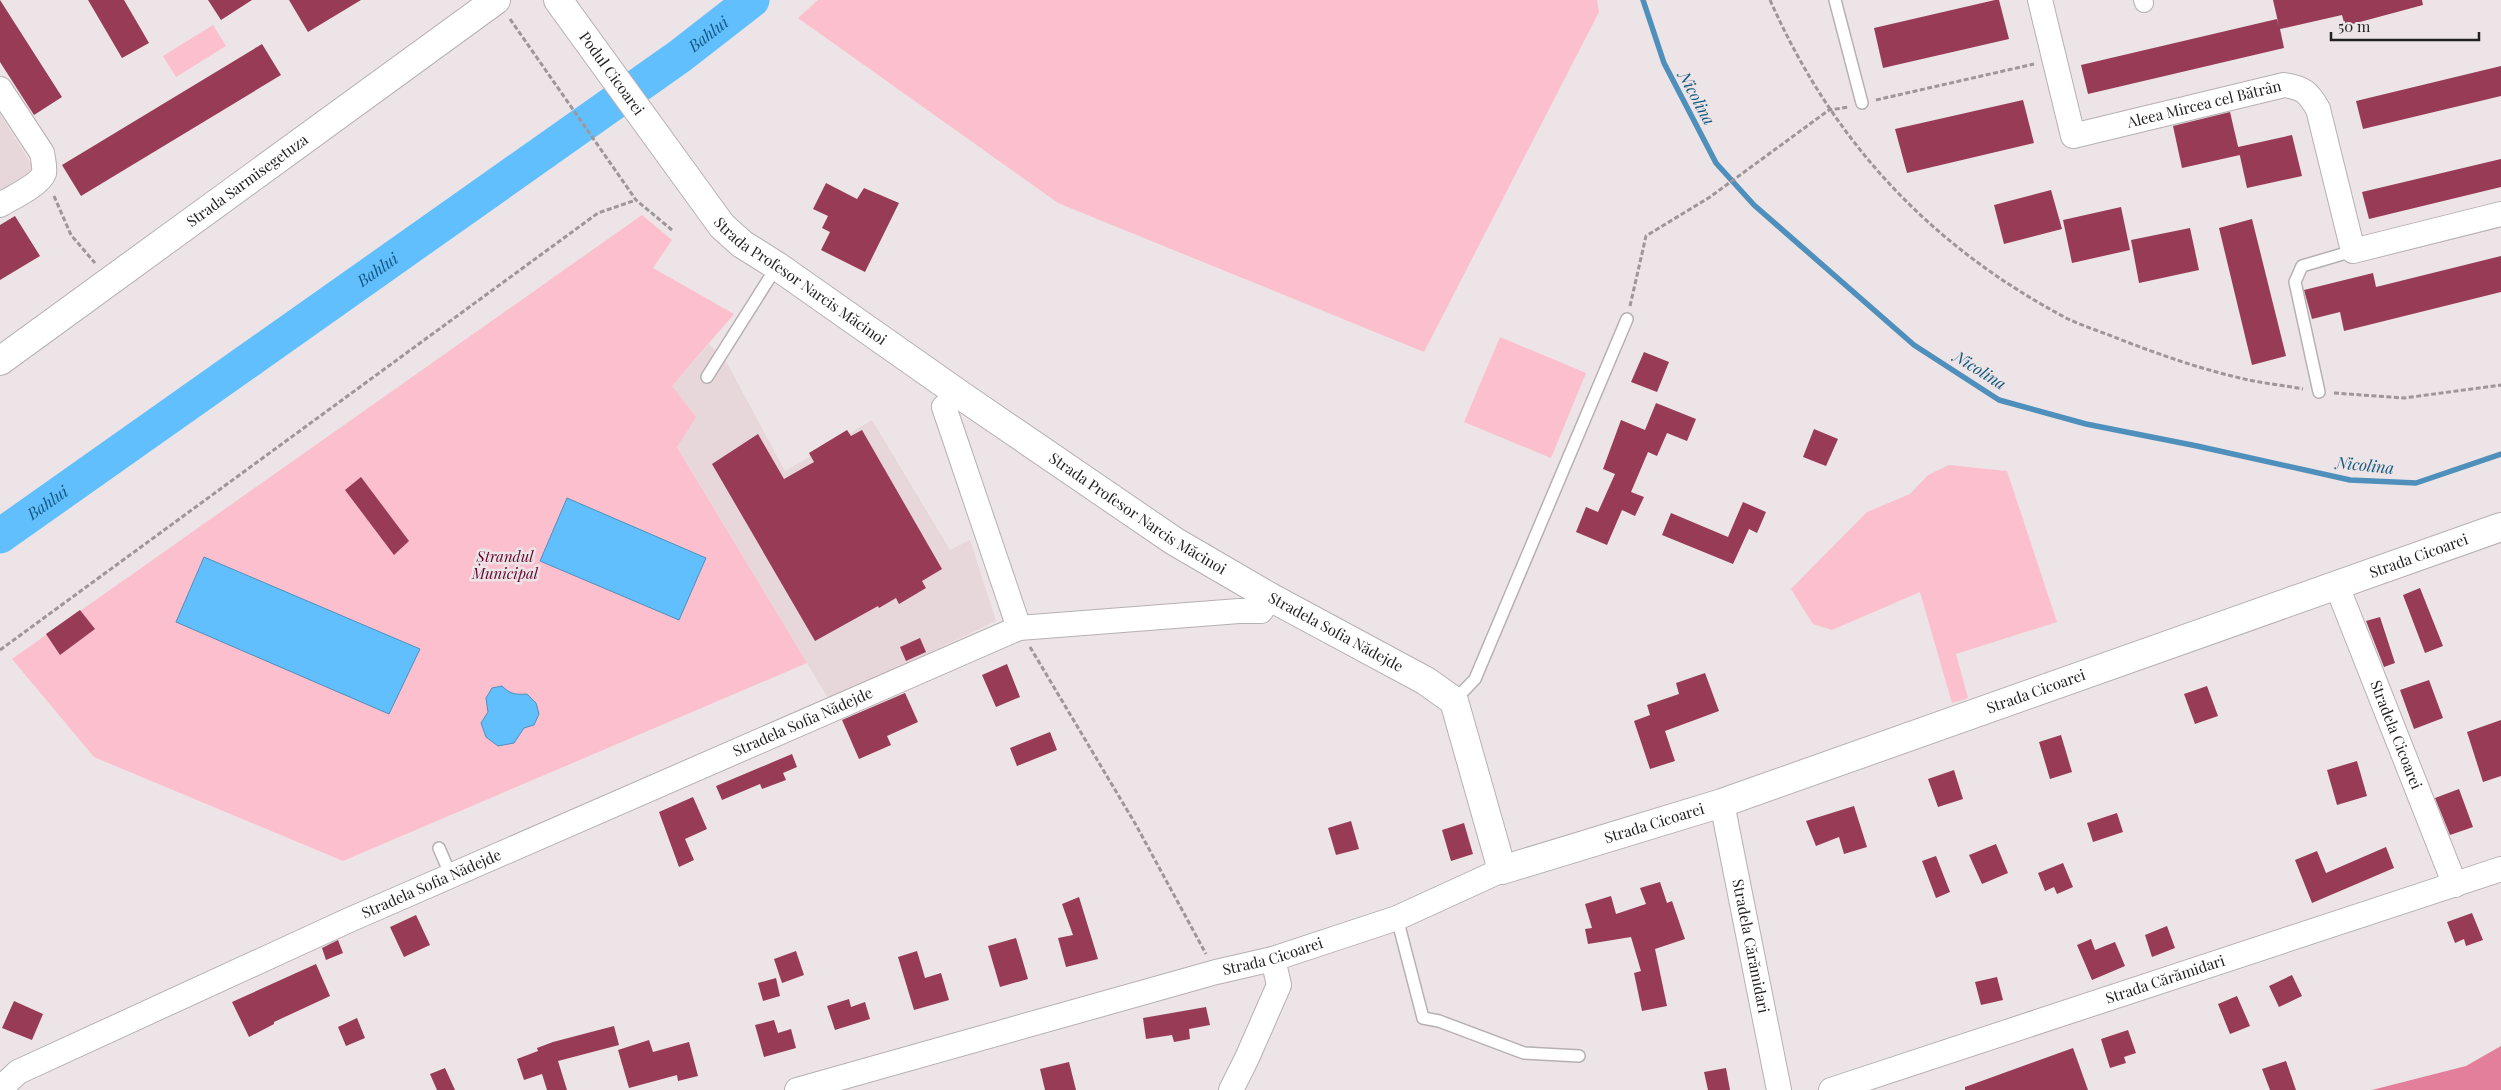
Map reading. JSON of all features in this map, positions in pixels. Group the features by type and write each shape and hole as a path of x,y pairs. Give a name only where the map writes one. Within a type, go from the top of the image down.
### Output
{"street":[{"name":"Podul Cicoarei","path":"558,0 664,147"},
{"name":"Aleea Mircea cel Bătrân","path":"2040,0 2052,60 2073,136 2284,85 2296,87 2308,94 2318,109 2353,251"},
{"name":"Strada Sarmisegetuza","path":"0,361 502,8"},
{"path":"0,89 42,153 44,173 38,181 0,205"},
{"name":"Strada Profesor Narcis Măcinoi","path":"664,147 722,226 742,244 777,266 959,394 1174,541 1270,597"},
{"path":"2353,251 2501,214"},
{"path":"959,394 944,407 1019,628"},
{"name":"Strada Cicoarei","path":"797,1090 1216,972 1273,959 1397,918 1502,870 1722,803 2501,527"},
{"name":"Stradela Cicoarei","path":"2337,586 2455,885"},
{"name":"Stradela Sofia Nădejde","path":"0,1089 18,1072 451,876 1019,628 1238,611 1261,611 1270,597 1426,681 1454,701"},
{"path":"1454,701 1502,870"},
{"name":"Stradela Cărămidari","path":"1722,803 1779,1090"},
{"name":"Strada Cărămidari","path":"1831,1090 2501,869"},
{"path":"1234,1089 1279,985 1273,959"}],"lane":[{"path":"1835,0 1862,103"},
{"path":"2319,392 2295,282 2302,266 2353,251"},
{"path":"707,377 777,266"},
{"path":"1454,701 1475,680 1627,319"},
{"path":"438,848 451,876"},
{"path":"1397,918 1423,1018 1439,1021 1524,1053 1579,1056"}],"path":[{"path":"1770,0 1786,36 1829,110 1868,163 1914,210 1973,260 2069,319 2144,349 2240,378 2319,392 2404,398 2501,385"},
{"path":"502,8 636,200 672,230"},
{"path":"1627,319 1646,236 1710,197 1829,110 2052,60"},
{"path":"44,173 71,235 95,263"},
{"path":"0,650 598,213 636,200"},
{"path":"1019,628 1136,825 1216,972"}],"shaded area":[{"path":"0,114 35,170 0,190"},
{"path":"709,344 728,365 785,471 872,420 950,550 970,540 996,621 829,700 677,446 672,386"},
{"path":"2501,1046 2501,1090 2372,1090 2466,1066"}],"green space":[{"path":"818,0 1597,0 1599,12 1424,352 1058,203 798,18"},
{"path":"213,25 226,46 176,77 163,56"},
{"name":"Ștrandul Municipal","path":"642,215 672,240 653,268 734,314 672,386 696,417 677,447 807,663 343,861 94,757 12,659"},
{"path":"1500,337 1586,373 1551,458 1464,422"},
{"path":"1949,465 2007,471 2057,622 1956,654 1968,698 1952,703 1920,592 1832,630 1813,624 1791,589 1867,512 1910,494 1928,475"}],"water":[{"path":"567,498 706,558 679,620 540,561"},
{"path":"204,557 420,649 389,714 176,622"},
{"path":"502,686 513,693 527,694 536,703 539,714 534,725 524,728 514,743 498,746 486,737 481,723 488,712 486,698 492,688"}],"building":[{"path":"0,0 62,97 34,115 0,62"},
{"path":"88,0 124,0 149,43 122,58"},
{"path":"208,0 252,0 221,20"},
{"path":"289,0 361,0 308,32"},
{"path":"1999,0 2009,39 1883,68 1874,28"},
{"path":"2273,0 2422,0 2423,5 2345,26 2342,15 2280,29 2284,48 2088,94 2081,65 2277,19 2279,26"},
{"path":"262,44 281,75 81,196 62,165"},
{"path":"2501,66 2501,96 2363,129 2356,101"},
{"path":"2023,100 2034,143 1907,173 1895,129"},
{"path":"2230,112 2240,155 2182,168 2173,126"},
{"path":"2292,135 2302,176 2247,188 2238,147"},
{"path":"2501,159 2501,187 2369,219 2362,192"},
{"path":"826,183 857,199 864,188 899,203 865,272 821,250 830,232 822,228 828,216 813,209"},
{"path":"2051,190 2062,229 2004,244 1994,205"},
{"path":"2121,207 2130,250 2072,263 2063,220"},
{"path":"15,216 40,256 0,280 0,225"},
{"path":"2252,219 2286,356 2252,365 2219,228"},
{"path":"2190,228 2199,270 2139,283 2131,240"},
{"path":"2501,256 2501,292 2344,331 2340,312 2312,319 2304,290 2373,273 2376,287"},
{"path":"1644,352 1669,362 1657,392 1631,382"},
{"path":"1656,403 1696,419 1687,441 1667,433 1657,456 1648,452 1631,492 1644,497 1635,516 1622,510 1607,545 1576,532 1586,507 1598,512 1615,474 1603,469 1621,420 1645,430"},
{"path":"1814,429 1838,439 1826,466 1803,457"},
{"path":"847,430 851,436 862,430 942,569 922,581 926,588 899,604 896,598 815,641 712,464 758,434 784,479 814,462 809,453"},
{"path":"361,477 409,541 394,555 345,490"},
{"path":"1743,502 1766,512 1757,533 1749,529 1733,564 1662,535 1671,513 1728,537"},
{"path":"2420,588 2443,646 2425,653 2403,595"},
{"path":"80,610 95,629 60,655 46,634"},
{"path":"2380,617 2395,663 2384,667 2366,621"},
{"path":"920,638 926,652 906,661 900,647"},
{"path":"1007,664 1020,697 996,707 982,675"},
{"path":"1705,673 1719,711 1665,731 1675,761 1650,769 1634,721 1650,715 1647,705 1679,694 1676,683"},
{"path":"2429,680 2443,718 2414,729 2400,690"},
{"path":"2207,686 2218,716 2195,724 2184,694"},
{"path":"905,693 918,722 887,736 891,745 859,759 842,720"},
{"path":"2501,720 2501,776 2483,782 2467,732"},
{"path":"1050,732 1057,750 1017,766 1010,748"},
{"path":"2061,735 2072,772 2050,779 2039,742"},
{"path":"792,754 797,767 783,773 786,780 762,789 760,784 722,800 716,786"},
{"path":"2357,761 2367,796 2337,805 2327,770"},
{"path":"1954,770 1963,799 1938,807 1928,779"},
{"path":"2459,789 2473,827 2450,835 2435,798"},
{"path":"693,797 707,829 685,839 694,860 679,867 659,812"},
{"path":"1854,806 1867,847 1844,854 1839,837 1816,846 1806,821"},
{"path":"2117,813 2123,832 2093,842 2087,823"},
{"path":"1351,821 1359,849 1336,855 1328,828"},
{"path":"1464,823 1473,854 1451,861 1442,830"},
{"path":"1996,844 2008,873 1982,884 1969,855"},
{"path":"2386,847 2394,868 2312,903 2295,860 2317,851 2326,873"},
{"path":"1936,856 1950,892 1936,898 1922,861"},
{"path":"2063,863 2073,887 2057,894 2054,887 2045,891 2038,873"},
{"path":"1660,882 1667,903 1672,901 1685,939 1655,949 1667,1006 1642,1011 1634,973 1641,971 1631,937 1588,944 1585,929 1592,928 1585,904 1611,896 1616,914 1646,904 1640,888"},
{"path":"1079,897 1098,959 1066,967 1058,938 1073,935 1062,904"},
{"path":"2472,913 2483,940 2466,946 2464,939 2455,943 2447,922"},
{"path":"416,915 430,945 404,957 390,927"},
{"path":"2167,926 2175,948 2152,957 2145,935"},
{"path":"1016,938 1028,979 1000,987 988,946"},
{"path":"2091,939 2095,950 2115,942 2125,966 2092,980 2077,945"},
{"path":"338,940 343,953 326,960 322,948"},
{"path":"796,951 804,975 782,983 774,959"},
{"path":"917,951 925,978 941,973 949,1000 914,1010 898,957"},
{"path":"316,964 330,996 274,1022 274,1024 249,1037 232,1002"},
{"path":"2292,975 2302,996 2279,1007 2269,986"},
{"path":"1997,977 2003,1000 1981,1005 1975,982"},
{"path":"776,978 780,996 763,1001 758,983"},
{"path":"2237,996 2250,1026 2230,1034 2218,1004"},
{"path":"849,999 851,1007 865,1002 870,1019 835,1030 827,1006"},
{"path":"14,1001 43,1014 32,1040 2,1028"},
{"path":"1206,1007 1210,1025 1189,1029 1190,1039 1174,1042 1172,1035 1146,1039 1143,1018"},
{"path":"357,1018 365,1038 346,1046 338,1027"},
{"path":"774,1020 778,1033 791,1029 796,1048 764,1057 755,1025"},
{"path":"614,1026 619,1045 558,1061 567,1090 547,1090 542,1074 524,1080 517,1059 538,1051 537,1048 553,1042"},
{"path":"2128,1030 2136,1053 2124,1057 2126,1063 2110,1068 2101,1039"},
{"path":"649,1040 653,1052 689,1042 698,1076 678,1081 677,1075 629,1088 618,1050"},
{"path":"2073,1048 2088,1090 1965,1090 1965,1087"},
{"path":"2286,1061 2296,1090 2270,1090 2262,1069"},
{"path":"1069,1062 1076,1090 1045,1090 1040,1069"},
{"path":"445,1068 455,1090 437,1090 430,1074"},
{"path":"1726,1068 1730,1090 1708,1090 1704,1072"}],"waterway":[{"name":"Bahlui","path":"0,536 680,56 752,0"},
{"name":"Nicolina","path":"1643,0 1664,63 1716,163 1754,205 1914,345 1999,400 2086,424 2197,446 2350,480 2416,483 2501,454"}]}
